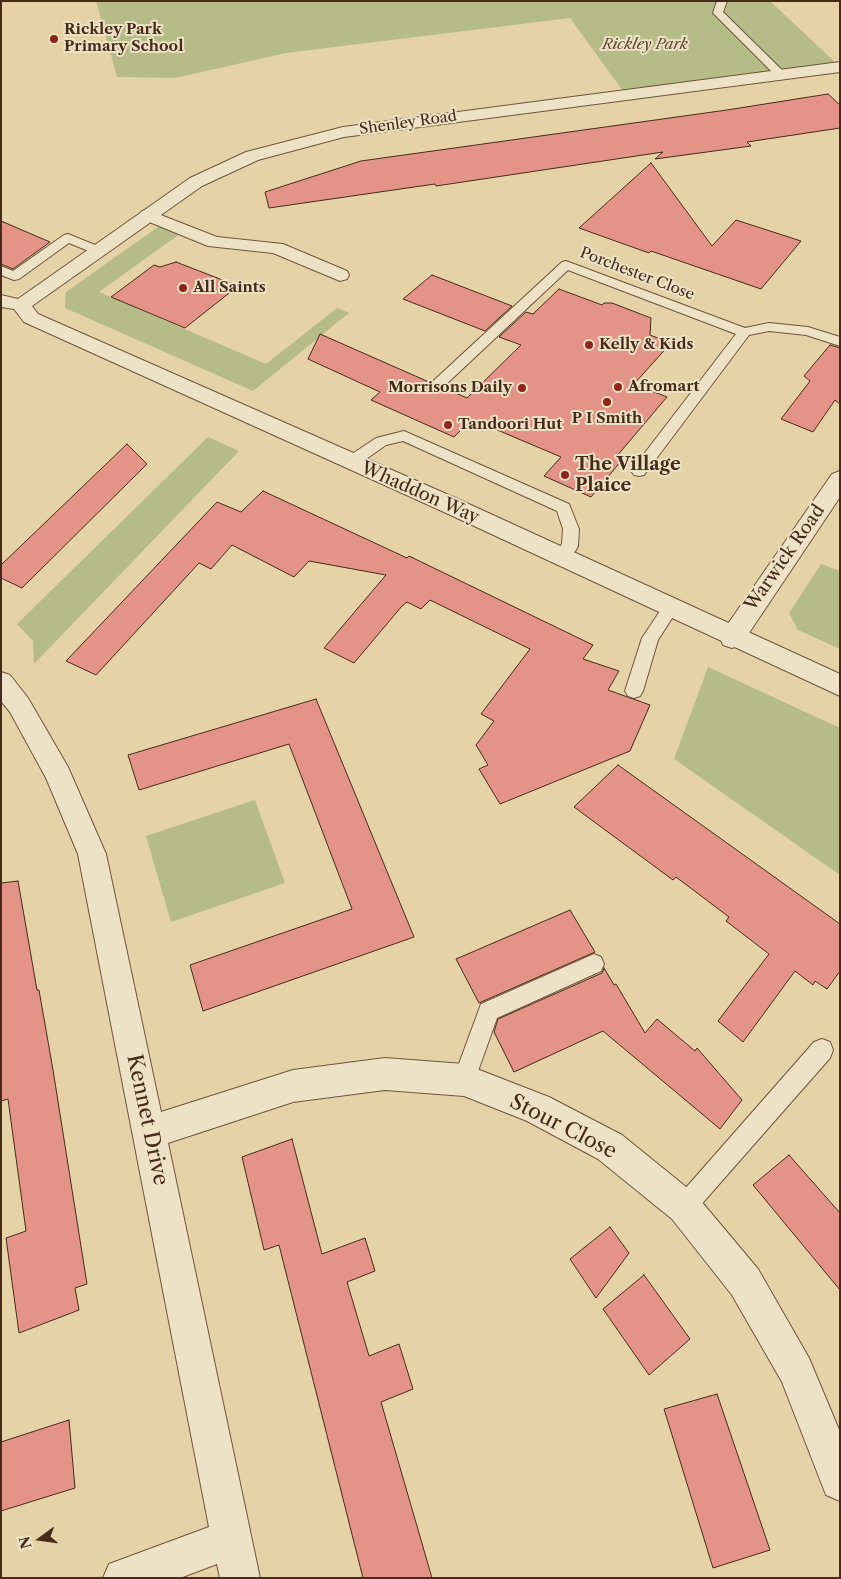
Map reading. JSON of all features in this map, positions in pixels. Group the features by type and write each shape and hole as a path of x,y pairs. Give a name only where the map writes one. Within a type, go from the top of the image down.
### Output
{"street":[{"name":"Shenley Road","path":"11,303 96,250 196,182 252,156 343,132 840,67"},
{"path":"148,215 214,242 277,248 340,275"},
{"name":"Whaddon Way","path":"11,303 31,318 561,556 732,638 840,686"},
{"name":"Warwick Road","path":"732,638 840,479"},
{"name":"Kennet Drive","path":"1,682 19,705 58,775 92,854 240,1578"},
{"name":"Stour Close","path":"149,1132 293,1086 385,1074 464,1080 537,1109 610,1147 684,1207 744,1282 796,1371 840,1481"},
{"path":"123,1578 232,1539"}],"lane":[{"path":"722,1 718,13 781,75"},
{"path":"1,270 14,276 68,238 96,250"},
{"name":"Porchester Close","path":"435,387 566,265 744,332"},
{"path":"639,471 744,332 770,327 808,331 840,342"},
{"path":"352,462 381,441 404,436 483,471 564,508 571,529 570,546 561,556"},
{"path":"634,691 650,638 670,609"},
{"path":"464,1080 489,1011 594,964"},
{"path":"684,1207 822,1050"}],"green space":[{"name":"Rickley Park","path":"96,1 770,1 837,64 623,91 570,18 286,53 175,78 117,77"},
{"path":"158,227 168,228 181,233 99,292 266,364 337,308 349,313 253,391 65,308 66,292"},
{"path":"208,437 239,451 34,664 33,641 17,624"},
{"path":"821,564 840,571 840,649 798,630 789,613"},
{"path":"708,667 840,728 840,875 674,759"},
{"path":"255,800 285,883 171,922 146,836"}],"building":[{"path":"828,94 840,105 840,128 747,142 751,146 655,159 663,152 436,186 435,184 269,208 265,192 361,161"},
{"path":"651,163 712,246 736,220 801,241 761,289 579,228"},
{"path":"1,221 50,242 13,269 1,264"},
{"name":"All Saints","path":"176,262 238,286 185,328 111,297 154,265 160,267"},
{"path":"432,275 512,306 485,331 403,299"},
{"path":"559,289 602,305 604,303 612,303 651,318 650,335 671,343 634,384 667,397 616,457 622,460 591,497 544,476 561,457 488,426 483,431 467,424 454,437 371,400 380,392 308,359 320,334 429,382 426,388 430,392 440,392 444,388 467,398 521,345 499,337 526,312 533,314"},
{"path":"830,345 840,348 840,404 835,400 813,432 781,419 810,381 804,376"},
{"path":"127,444 147,464 22,588 1,578 1,565"},
{"path":"263,491 407,558 409,556 593,645 583,659 619,671 608,690 650,705 630,751 500,804 479,769 488,765 476,745 494,721 481,714 530,649 430,600 421,609 407,602 402,606 354,663 324,648 386,575 309,561 294,577 232,545 211,569 199,563 96,675 66,661 217,502 241,512"},
{"path":"316,699 414,937 203,1011 190,965 352,909 289,744 139,790 128,755"},
{"path":"618,765 840,924 840,971 827,989 815,981 813,985 795,971 743,1042 718,1021 769,954 726,921 729,917 676,877 673,880 574,807"},
{"path":"18,881 53,1070 87,1284 75,1288 79,1310 19,1333 6,1238 26,1231 8,1099 1,1101 1,883"},
{"path":"570,910 595,952 479,1003 456,959"},
{"path":"604,968 614,985 616,984 645,1033 657,1019 695,1051 697,1048 742,1100 720,1129 603,1031 514,1072 494,1032 498,1019 602,973"},
{"path":"292,1139 322,1254 365,1238 375,1271 347,1282 369,1356 399,1344 413,1389 381,1402 432,1578 363,1578 279,1245 264,1250 242,1157"},
{"path":"789,1155 840,1213 840,1290 753,1185"},
{"path":"610,1227 629,1253 596,1298 570,1259"},
{"path":"644,1275 690,1339 649,1375 603,1309"},
{"path":"717,1394 770,1550 713,1568 664,1409"},
{"path":"69,1420 75,1488 1,1511 1,1442"}],"place":[{"name":"Rickley Park Primary School","path":"54,39"},
{"name":"All Saints","path":"183,288"},
{"name":"Kelly & Kids","path":"589,345"},
{"name":"Afromart","path":"618,387"},
{"name":"Morrisons Daily","path":"522,388"},
{"name":"P I Smith","path":"607,402"},
{"name":"Tandoori Hut","path":"448,425"},
{"name":"The Village Plaice","path":"565,475"}]}
